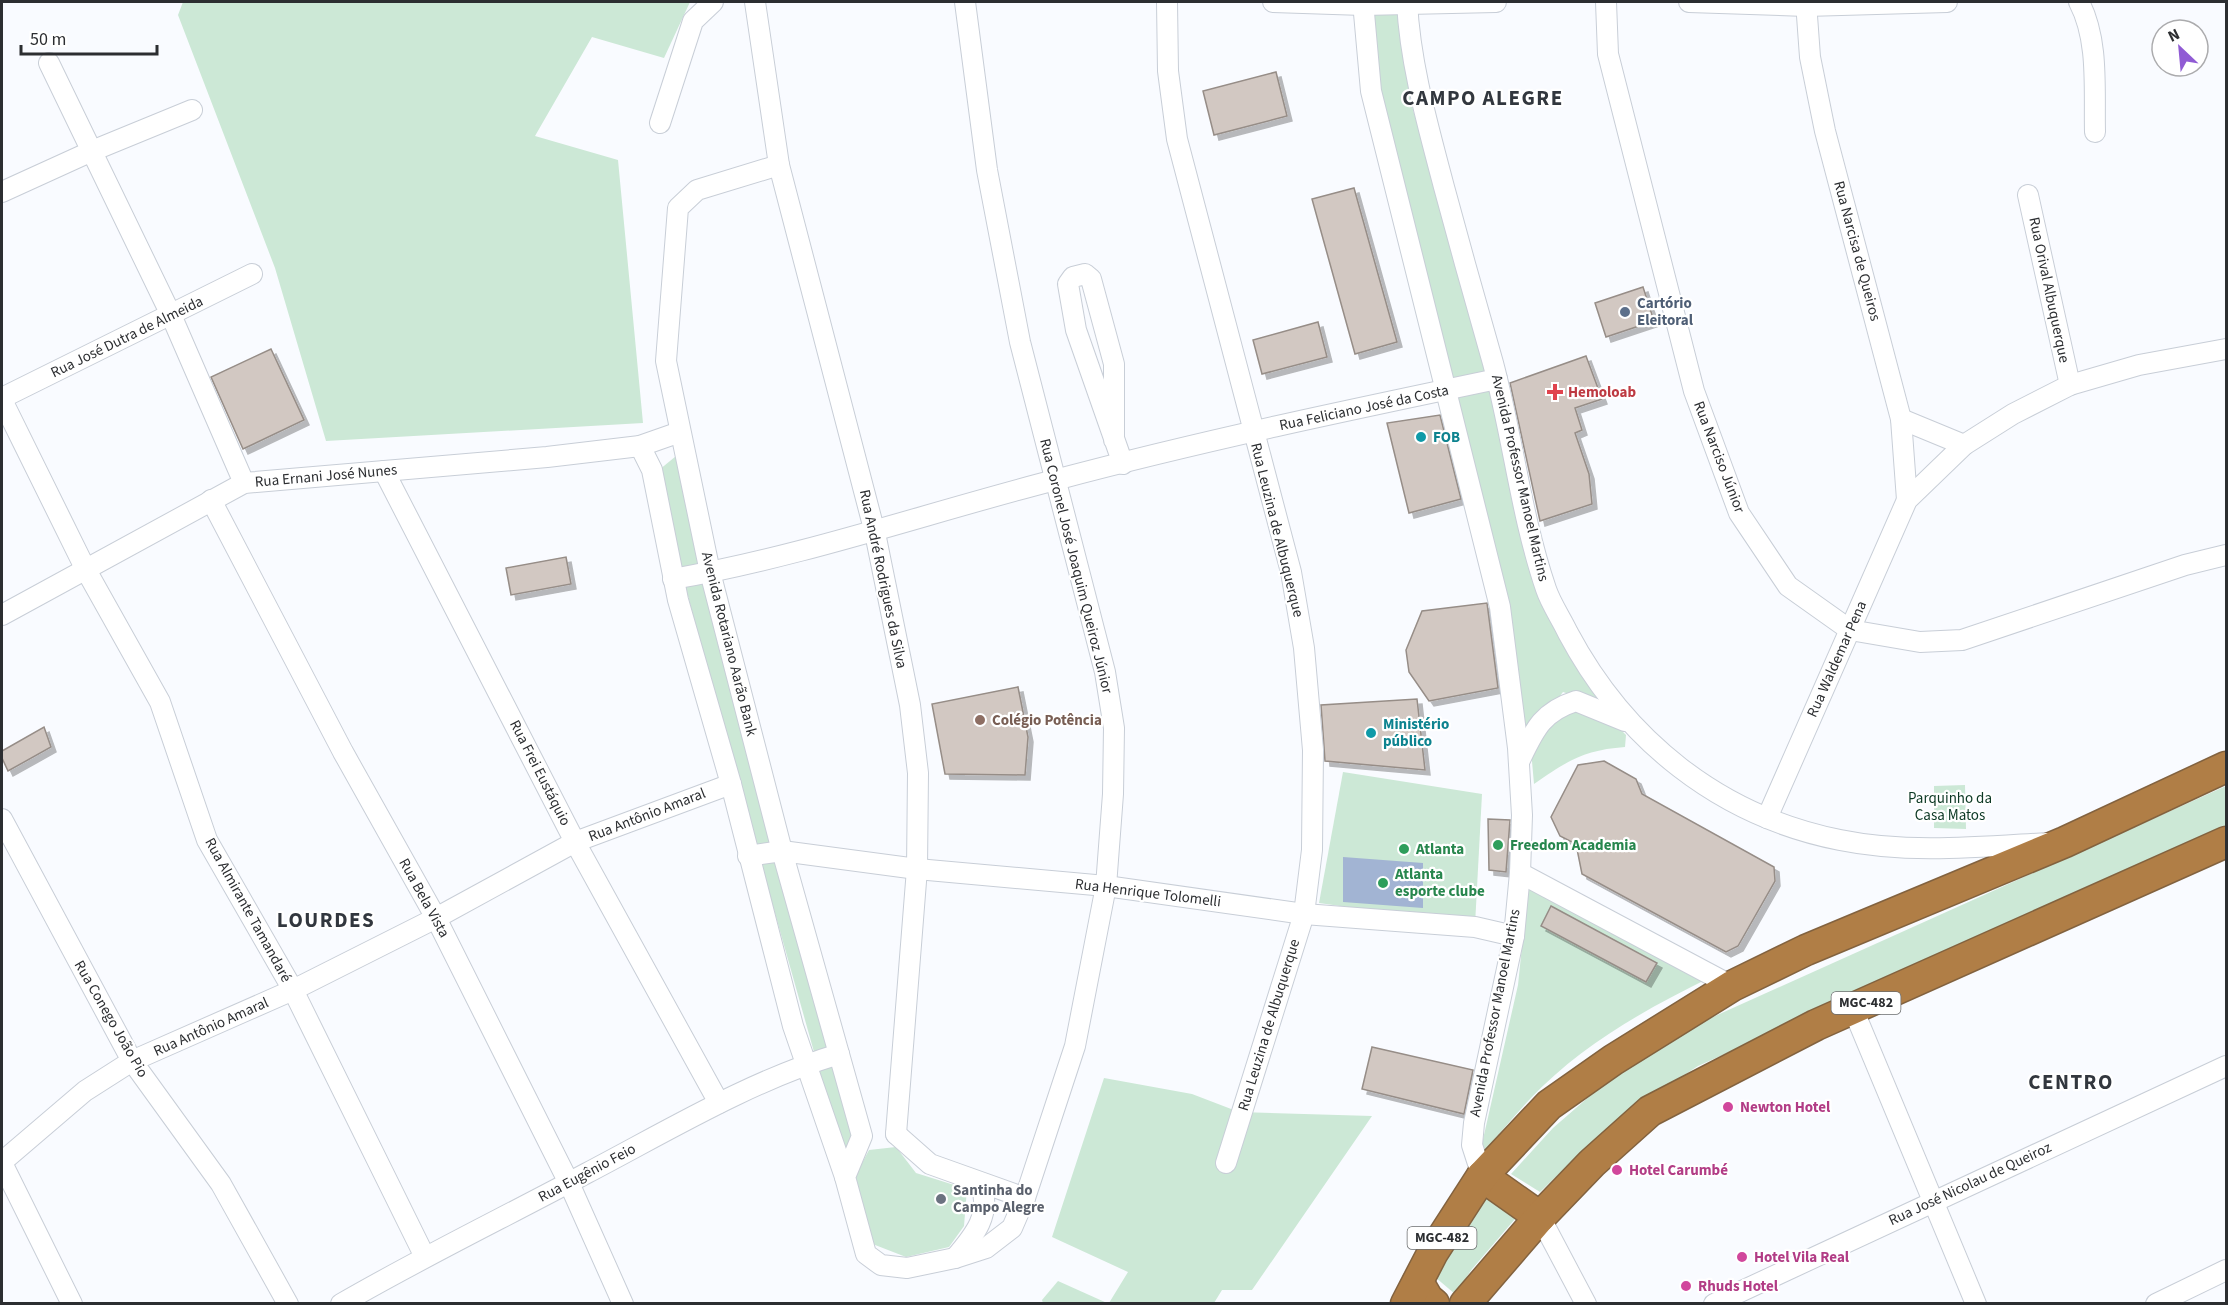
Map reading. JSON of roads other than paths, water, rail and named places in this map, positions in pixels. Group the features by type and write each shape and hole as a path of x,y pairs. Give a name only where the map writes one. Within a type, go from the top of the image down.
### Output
{"highway":[{"name":"MGC-482","path":"1420,1296 1433,1252 1482,1176 1549,1105 1613,1060 1732,986 1806,950 2065,842 2226,767"},
{"name":"MGC-482","path":"1465,1304 1540,1217 1592,1163 1650,1112 1744,1062 1854,1009 2226,842"},
{"path":"1482,1176 1540,1217"}],"street":[{"path":"660,123 693,21 713,2"},
{"name":"Rua André Rodrigues da Silva","path":"754,2 779,165 875,533 913,727 918,773 917,868 896,1134"},
{"name":"Rua Coronel José Joaquim Queiroz Júnior","path":"956,1258 986,1248 1012,1228 1025,1198 1075,1046 1107,886 1113,794 1114,728 1105,672 1020,342 987,170 965,2"},
{"name":"Rua Leuzina de Albuquerque","path":"1167,2 1168,72 1176,139 1289,564 1304,648 1313,750 1312,850 1304,914 1226,1163"},
{"path":"1273,2 1496,2"},
{"name":"Rua Narciso Júnior","path":"1606,2 1608,54 1694,391 1738,513 1788,586 1850,630 1920,642 1962,640 2185,565 2226,555"},
{"path":"1689,2 1806,4 1947,2"},
{"path":"2079,2 2088,18 2092,44 2095,132"},
{"name":"Avenida Professor Manoel Martins","path":"1363,3 1371,91 1500,607 1519,762 1520,873 1514,936 1473,1123 1472,1145 1482,1176"},
{"name":"Avenida Professor Manoel Martins","path":"1407,3 1421,101 1497,379 1535,554 1547,593 1581,656 1603,690 1629,723 1665,758 1712,790 1767,818 1839,840 1900,848 1955,848 2065,842"},
{"name":"Rua Narcisa de Queiros","path":"1806,4 1810,57 1825,131 1901,419 1907,500"},
{"path":"50,63 171,315 244,483"},
{"path":"2,192 92,151 192,110"},
{"name":"Avenida Rotariano Aarão Bank","path":"779,165 697,190 678,208 666,361 710,572 782,851 862,1136"},
{"name":"Rua Orival Albuquerque","path":"2028,195 2070,385"},
{"name":"Rua José Dutra de Almeida","path":"2,399 252,274"},
{"path":"1114,440 1114,364 1091,279 1084,274 1073,277 1068,284 1076,330 1114,440 1123,464"},
{"path":"1907,500 1964,445 2013,414 2070,385 2139,365 2226,349"},
{"name":"Rua Feliciano José da Costa","path":"673,579 875,533 1055,480 1497,379"},
{"name":"Rua Almirante Tamandaré","path":"2,399 86,570 160,702 207,840 293,990 424,1256"},
{"path":"1901,419 1964,445"},
{"name":"Rua Ernani José Nunes","path":"2,615 244,483 547,457 640,446 680,432"},
{"path":"640,446 652,470 673,579 806,1064 845,1177 866,1254 881,1265 907,1268 956,1258 975,1235 982,1214 986,1198 980,1183"},
{"name":"Rua Frei Eustáquio","path":"384,471 575,842 719,1103"},
{"name":"Rua Bela Vista","path":"211,500 343,752 436,918 569,1183 623,1304"},
{"name":"Rua Waldemar Pena","path":"1767,818 1907,500"},
{"path":"1519,762 1547,714 1576,700 1629,723"},
{"name":"Rua Antônio Amaral","path":"2,1163 85,1090 132,1061 293,990 436,918 575,842 731,784"},
{"name":"Rua Conego João Pio","path":"2,819 132,1061 221,1184 288,1304"},
{"name":"Rua Henrique Tolomelli","path":"748,856 782,851 917,868 1107,886 1304,914 1475,927 1514,936"},
{"path":"1520,873 1732,986"},
{"path":"1854,1009 1976,1304"},
{"name":"Rua Eugênio Feio","path":"341,1304 424,1256 569,1183 719,1103 806,1064 839,1054"},
{"name":"Rua José Nicolau de Queiroz","path":"1714,1304 2226,1066"},
{"path":"845,1177 862,1136 896,1134 930,1164 1025,1198"},
{"path":"2,1163 72,1304"},
{"path":"1540,1217 1586,1304"},
{"path":"2156,1304 2226,1270"}],"water":[{"name":"Atlanta esporte clube","path":"1343,857 1423,863 1423,908 1343,902"}],"place":[{"name":"Cartório Eleitoral","path":"1625,312"},
{"name":"Hemoloab","path":"1555,392"},
{"name":"FOB","path":"1421,437"},
{"name":"Colégio Potência","path":"980,720"},
{"name":"Ministério público","path":"1371,733"},
{"name":"Freedom Academia","path":"1498,845"},
{"name":"Atlanta","path":"1404,849"},
{"name":"Atlanta esporte clube","path":"1383,883"},
{"name":"Newton Hotel","path":"1728,1107"},
{"name":"Hotel Carumbé","path":"1617,1170"},
{"name":"Santinha do Campo Alegre","path":"941,1199"},
{"name":"Hotel Vila Real","path":"1742,1257"},
{"name":"Rhuds Hotel","path":"1686,1286"}],"district":[{"name":"CAMPO ALEGRE","path":"1483,98"},
{"name":"LOURDES","path":"326,920"},
{"name":"CENTRO","path":"2071,1082"}],"park label":[{"name":"Parquinho da Casa Matos","path":"1950,806"}]}
